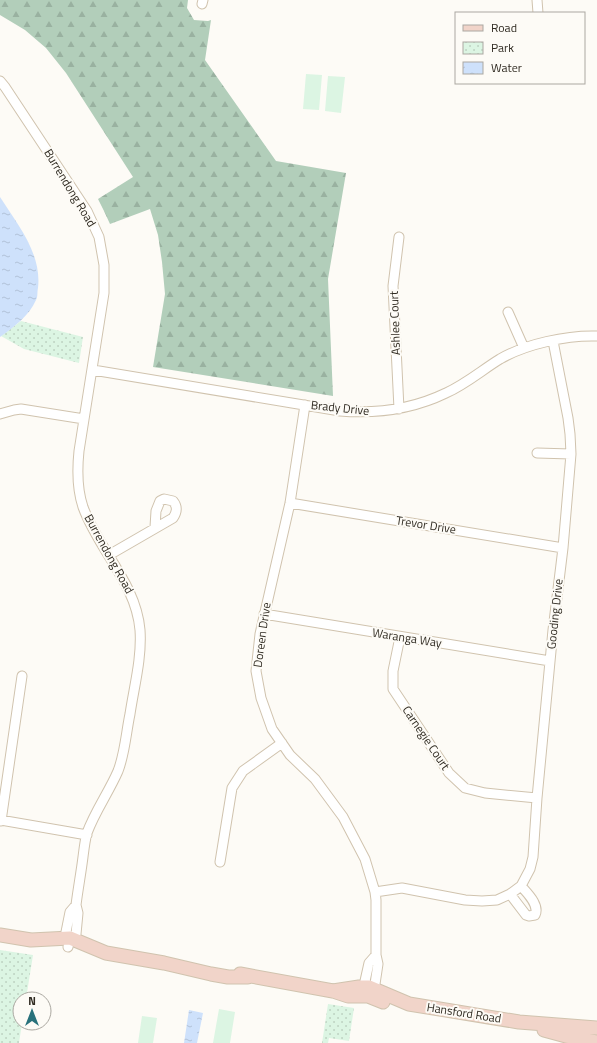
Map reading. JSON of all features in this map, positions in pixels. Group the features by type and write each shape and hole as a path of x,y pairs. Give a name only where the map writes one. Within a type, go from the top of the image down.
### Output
{"street":[{"path":"537,0 538,12"},
{"name":"Burrendong Road","path":"0,81 5,86 87,211 99,237 104,265 104,292 77,470 80,494 88,518 126,582 135,605 140,629 140,649 122,759 113,782 99,807 87,835 76,905 70,912 66,932 69,942"},
{"name":"Ashlee Court","path":"399,237 393,286 399,409"},
{"path":"508,312 524,348"},
{"name":"Brady Drive","path":"93,370 306,405 356,412 372,412 399,409 446,393 460,386 501,359 524,348 582,336 597,336"},
{"name":"Gooding Drive","path":"375,892 402,888 465,900 497,900 510,894 521,886 530,869 533,857 537,798 550,661 563,548 571,454 568,418 553,341"},
{"name":"Doreen Drive","path":"306,405 290,503 260,634 256,671 261,698 272,729 290,755 315,780 343,817 365,859 376,900 376,955 369,963 365,981 369,992"},
{"path":"0,414 21,409 84,420"},
{"path":"537,453 571,454"},
{"name":"Trevor Drive","path":"290,503 563,548"},
{"path":"109,555 155,527"},
{"name":"Waranga Way","path":"264,614 550,661"},
{"name":"Carnegie Court","path":"400,636 393,671 393,689 448,773 465,788 485,793 537,798"},
{"path":"22,676 0,820 87,835"},
{"path":"220,862 232,788 243,771 282,743"},
{"path":"510,894 526,915 535,915 536,906 521,886"},
{"name":"Hansford Road","path":"0,935 30,940 45,946 69,942 84,952 94,954 106,953 164,963 211,974 228,977 248,977 333,991 348,996 369,992 391,1004 409,1004 519,1022 597,1028"},
{"name":"Hansford Road","path":"519,1022 560,1035 597,1042"}],"green space":[{"path":"0,0 188,0 187,8 194,20 211,20 205,60 276,161 346,173 328,279 333,396 153,367 165,294 158,235 150,209 110,224 98,199 133,177 66,73 46,48 25,30 0,15"},
{"path":"306,74 322,75 319,110 303,109"},
{"path":"328,76 345,77 341,113 325,111"},
{"path":"21,321 83,337 79,363 24,349 1,336"},
{"path":"0,950 33,955 27,991 12,991 12,1031 21,1031 19,1043 0,1043"},
{"path":"328,1004 354,1008 349,1041 329,1038 328,1043 322,1043"},
{"path":"219,1009 235,1012 230,1043 213,1043"},
{"path":"142,1016 157,1018 153,1043 138,1043"}],"water":[{"path":"0,197 27,240 36,263 38,288 37,297 33,306 21,321 0,337"},
{"path":"189,1010 203,1013 197,1043 184,1043"}]}
